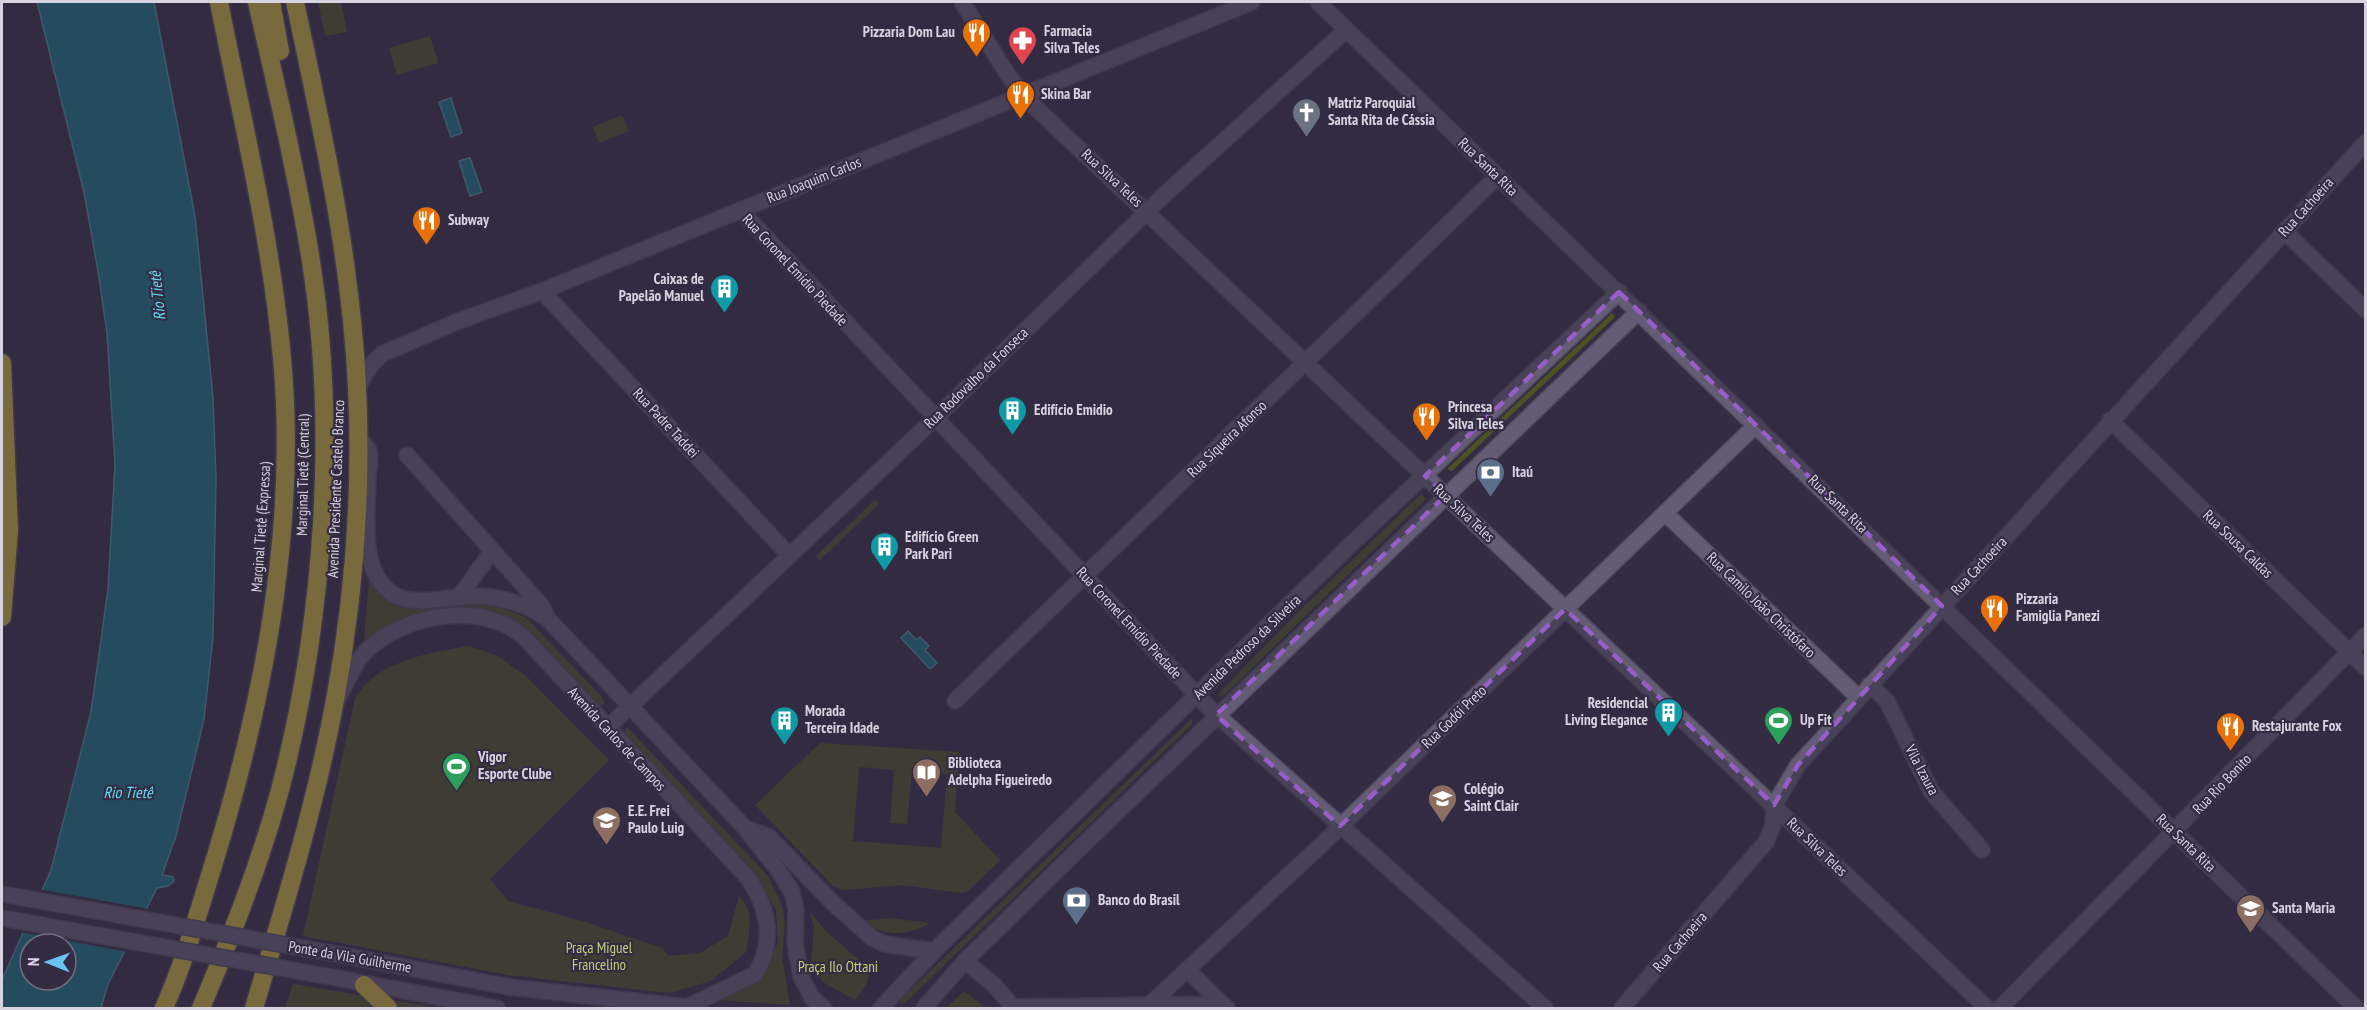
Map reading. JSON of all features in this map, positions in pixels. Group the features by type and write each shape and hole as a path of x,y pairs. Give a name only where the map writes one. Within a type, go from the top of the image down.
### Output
{"highway":[{"name":"Marginal Tietê (Expressa)","path":"164,1008 199,910 231,809 255,706 273,607 284,496 282,359 264,222 219,2"},
{"name":"Marginal Tietê (Central)","path":"201,1008 251,881 280,790 306,674 323,520 322,374 310,257 290,151 257,2"},
{"path":"271,2 293,122 290,151"},
{"name":"Avenida Presidente Castelo Branco","path":"254,1008 294,872 335,702 355,546 357,388 348,279 333,182 295,2"},
{"path":"2,363 9,530 2,617"},
{"path":"213,1008 215,975"},
{"path":"364,985 388,1008"}],"street":[{"name":"Rua Silva Teles","path":"962,2 1000,64 1024,95 1446,496 1712,744 1987,1008"},
{"name":"Rua Joaquim Carlos","path":"357,388 367,370 382,354 456,322 542,291 1252,2"},
{"name":"Rua Santa Rita","path":"1318,2 2356,1008"},
{"name":"Rua Rodovalho da Fonseca","path":"607,728 935,418 1148,211 1346,30"},
{"name":"Rua Cachoeira","path":"1622,1008 1766,842 1773,825 1774,805 1797,765 2366,142"},
{"name":"Rua Siqueira Afonso","path":"955,701 1498,176"},
{"name":"Rua Coronel Emídio Piedade","path":"740,210 1216,716 1545,1008"},
{"path":"2284,231 2366,310"},
{"name":"Rua Padre Taddei","path":"542,291 790,556"},
{"name":"Avenida Pedroso da Silveira","path":"881,1008 934,951 1425,476 1619,292"},
{"name":"Avenida Pedroso da Silveira","path":"924,1008 965,961 1216,716 1639,311"},
{"name":"Rua Sousa Caldas","path":"2110,420 2366,668"},
{"name":"Rua Godói Preto","path":"1148,1006 1340,826 1756,425"},
{"path":"358,436 369,451 370,558 380,582 392,594 407,600 459,597 508,600 535,609 548,619 744,827 776,867 792,892 798,924 795,944 797,966 806,989 824,1008"},
{"path":"407,455 541,604 548,619"},
{"name":"Rua Camilo João Christófaro","path":"1665,513 1858,697"},
{"path":"459,597 492,550"},
{"name":"Avenida Carlos de Campos","path":"335,702 360,658 385,636 413,624 456,616 473,616 496,620 517,631 748,878 763,902 768,942 763,960 755,974 693,1008"},
{"name":"Rua Rio Bonito","path":"2000,1008 2366,635"},
{"name":"Vila Izaura","path":"1870,684 1887,701 1931,791 1982,850"},
{"path":"744,827 769,837 833,903 872,939 884,944 934,951"},
{"name":"Ponte da Vila Guilherme","path":"2,894 509,987 693,1008"},
{"name":"Ponte da Vila Guilherme","path":"2,918 497,1008"},
{"path":"965,961 994,985 1014,1008 1225,1006"},
{"path":"1187,969 1225,1006"}],"highlighted area":[{"path":"1619,292 1942,606 1798,765 1774,805 1565,609 1340,826 1216,715 1446,495 1425,476"}],"green space":[{"path":"318,2 341,2 347,32 325,36"},
{"path":"430,36 438,63 397,75 389,48"},
{"path":"622,115 629,131 599,143 593,127"},
{"path":"1612,313 1615,317 1452,471 1447,469"},
{"path":"1421,494 1426,499 1222,697 1217,695 1298,612"},
{"path":"875,500 879,504 820,560 816,556"},
{"path":"369,581 388,598 408,608 487,603 525,617 602,697 605,704 598,706 520,626 504,616 486,611 386,629 364,640"},
{"name":"Vigor Esporte Clube","path":"469,646 498,656 526,676 609,760 490,879 508,901 582,921 662,948 669,956 700,953 728,936 739,896 749,915 746,952 711,981 669,993 508,975 303,936 355,699 375,676 404,661"},
{"path":"1192,718 1192,724 905,1003 901,1003 900,1000"},
{"path":"627,727 768,876 782,905 785,921 782,956 790,1005 717,1000 717,997 738,992 757,983 765,972 778,942 776,910 758,878 623,734"},
{"path":"820,743 959,752 955,812 1000,860 967,892 902,885 843,890 833,886 755,805","holes":["859,767 894,770 890,823 907,824 912,772 947,774 941,848 853,841"]},
{"name":"Praça Ilo Ottani","path":"810,912 826,931 869,969 867,983 855,1000 823,982 811,966 814,926"},
{"name":"Praça Ilo Ottani","path":"890,918 929,923 913,931 896,933 878,930 862,921"},
{"path":"293,984 440,1008 285,1008"},
{"path":"964,991 986,1008 946,1008"}],"water":[{"name":"Rio Tietê","path":"37,2 154,2 195,216 213,397 216,479 213,637 204,719 176,836 162,875 173,877 174,881 168,886 157,888 108,984 101,1008 2,1008 2,980 18,944 18,992 78,992 78,932 23,932 51,870 91,712 108,589 115,465 107,333 84,192"},
{"path":"451,98 462,133 451,137 439,102"},
{"path":"470,158 482,192 470,196 459,161"},
{"path":"908,631 916,640 920,637 929,646 925,650 937,663 930,669 901,638"}],"pier":[{"path":"39,889 149,909 128,952 78,943 78,932 20,932"}],"place":[{"name":"Pizzaria Dom Lau","path":"976,58"},
{"name":"Farmacia Silva Teles","path":"1023,66"},
{"name":"Skina Bar","path":"1020,120"},
{"name":"Matriz Paroquial Santa Rita de Cássia","path":"1307,138"},
{"name":"Subway","path":"427,246"},
{"name":"Caixas de Papelão Manuel","path":"725,314"},
{"name":"Edifício Emidio","path":"1013,436"},
{"name":"Princesa Silva Teles","path":"1427,442"},
{"name":"Itaú","path":"1491,498"},
{"name":"Edifício Green Park Pari","path":"884,572"},
{"name":"Pizzaria Famiglia Panezi","path":"1995,634"},
{"name":"Residencial Living Elegance","path":"1669,738"},
{"name":"Morada Terceira Idade","path":"784,746"},
{"name":"Up Fit","path":"1779,746"},
{"name":"Restajurante Fox","path":"2231,752"},
{"name":"Vigor Esporte Clube","path":"457,792"},
{"name":"Biblioteca Adelpha Figueiredo","path":"927,798"},
{"name":"Colégio Saint Clair","path":"1443,824"},
{"name":"E.E. Frei Paulo Luig","path":"607,846"},
{"name":"Banco do Brasil","path":"1077,926"},
{"name":"Santa Maria","path":"2251,934"}],"park label":[{"name":"Praça Miguel Francelino","path":"599,956"}]}
